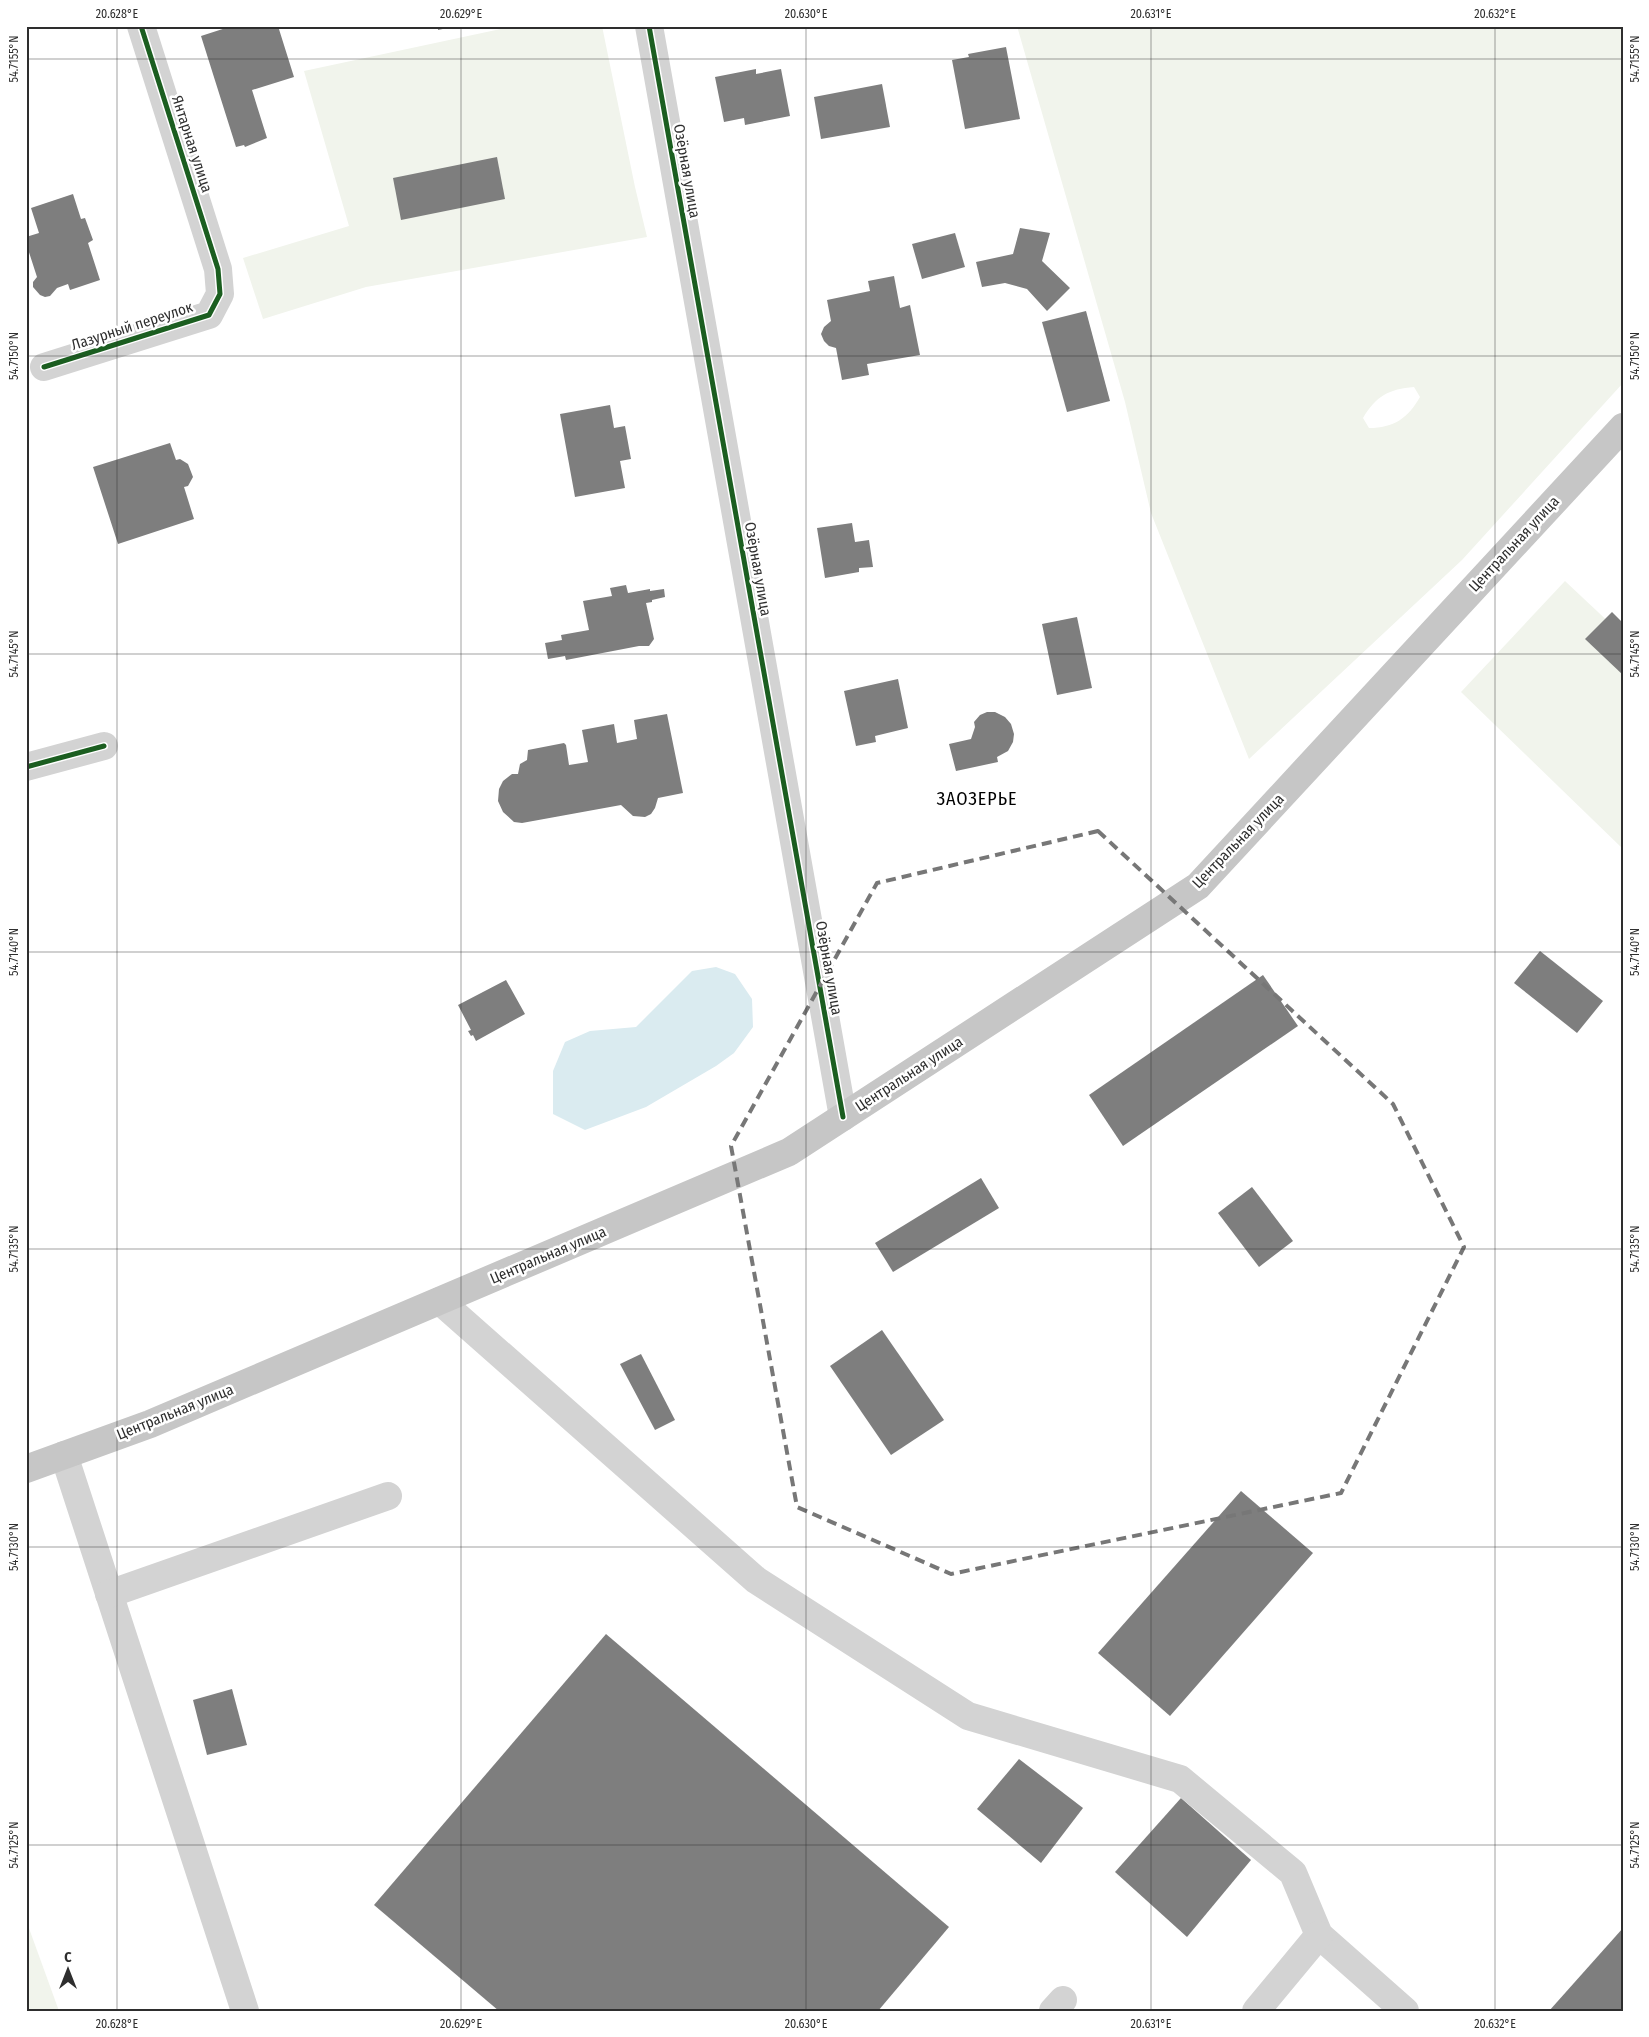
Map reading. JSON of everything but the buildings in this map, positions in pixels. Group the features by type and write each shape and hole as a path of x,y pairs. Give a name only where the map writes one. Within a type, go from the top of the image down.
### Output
{"main road":[{"name":"Центральная улица","path":"26,1469 150,1424 789,1152 1198,886 1623,428"}],"street":[{"name":"Янтарная улица","path":"141,26 218,269"},
{"name":"Озёрная улица","path":"649,26 843,1117"},
{"name":"Лазурный переулок","path":"44,367 208,315 220,294 218,269"},
{"path":"26,766 104,746"},
{"path":"440,1301 756,1580 968,1716 1180,1779 1293,1873 1319,1935 1406,2011"},
{"path":"64,1456 245,2011"},
{"path":"109,1594 388,1496"},
{"path":"1256,2011 1319,1935"}],"highlighted area":[{"path":"1098,831 1393,1104 1464,1247 1341,1493 951,1574 797,1507 731,1146 877,883"}],"shaded area":[{"path":"515,26 602,26 647,237 366,287 263,319 243,258 349,226 304,71"},
{"path":"1017,26 1623,26 1623,383 1462,560 1249,759 1151,513 1125,402","holes":["1414,387 1420,397 1410,411 1393,424 1369,428 1363,418 1378,399 1390,392"]},
{"path":"1565,581 1615,628 1623,653 1623,849 1461,692"},
{"path":"716,967 735,974 752,999 753,1027 734,1053 716,1066 646,1107 585,1130 553,1114 553,1071 565,1042 590,1031 636,1027 692,971"},
{"path":"26,1920 59,2011 26,2011"}],"cycle path":[{"path":"44,367 209,315 220,294 218,269 141,26"},
{"path":"649,26 843,1117"},
{"path":"26,767 104,746"}],"district":[{"name":"ЗАОЗЕРЬЕ","path":"977,799"}]}
